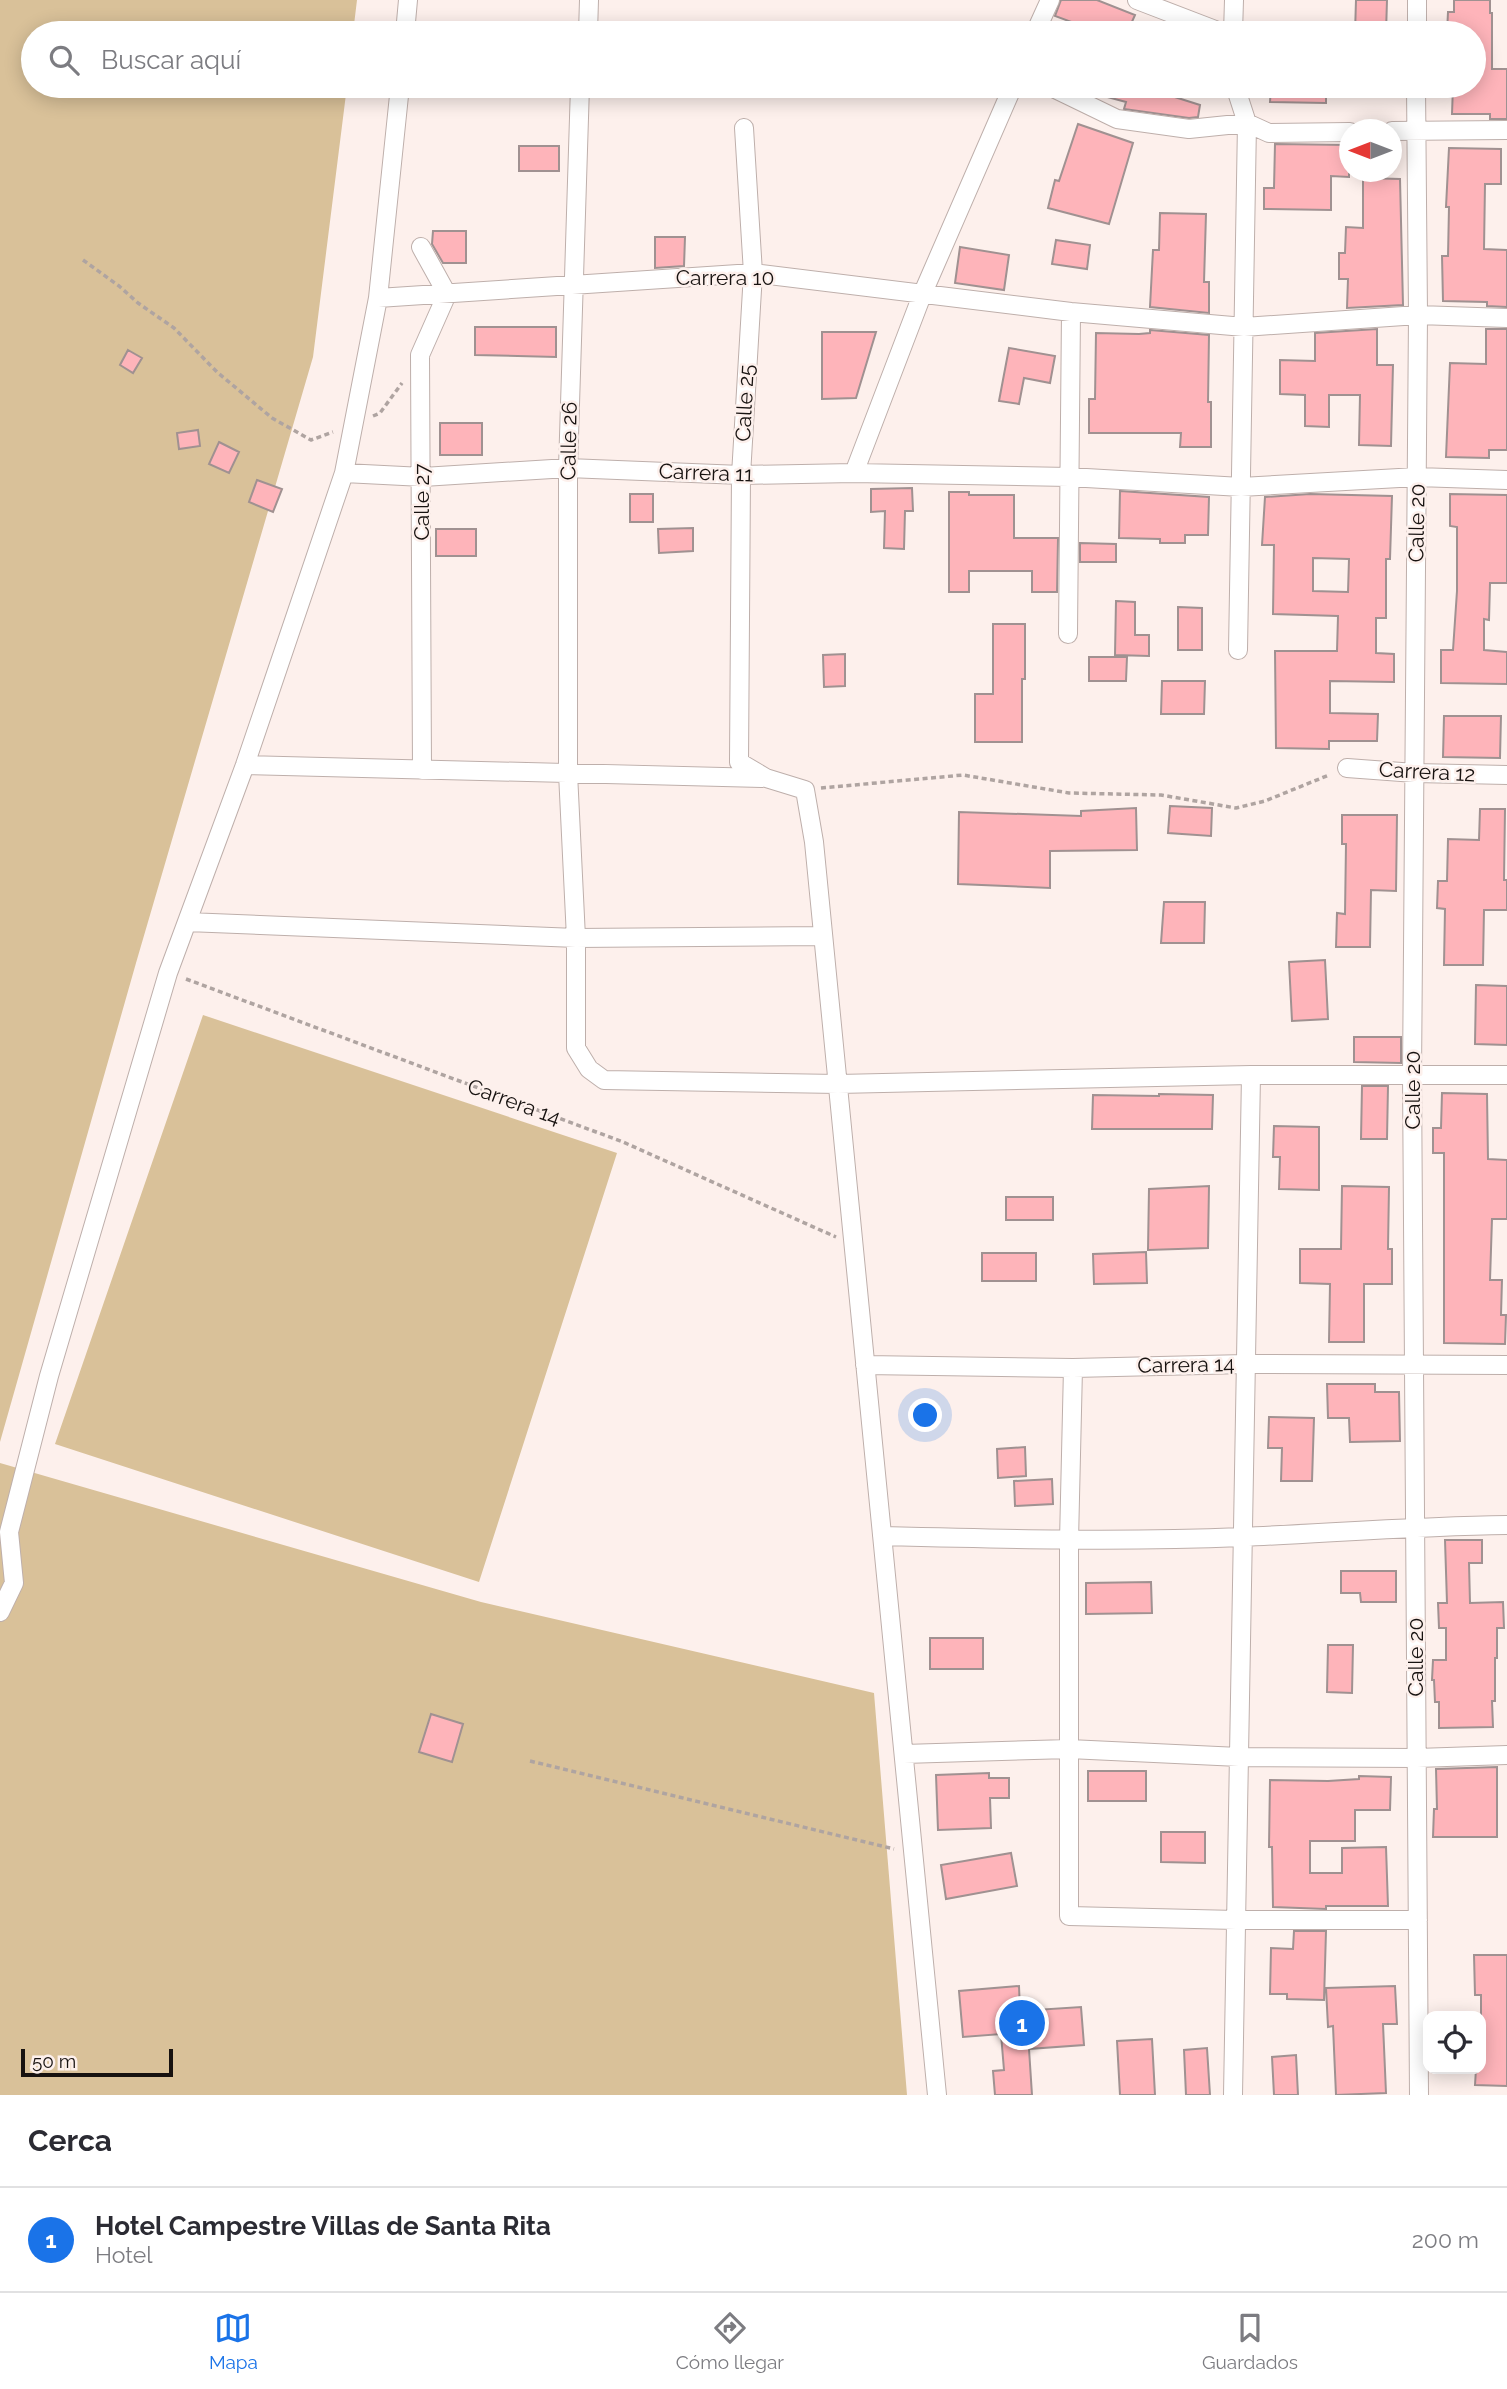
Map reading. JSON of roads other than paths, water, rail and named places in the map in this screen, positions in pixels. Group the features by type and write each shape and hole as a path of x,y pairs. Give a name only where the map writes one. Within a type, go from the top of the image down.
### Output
{"street":[{"path":"406,21 408,0"},
{"path":"588,21 589,0"},
{"path":"1040,21 1050,0"},
{"path":"1137,0 1192,21"},
{"path":"1233,21 1234,0"},
{"path":"1417,0 1417,21"},
{"path":"0,1612 14,1583 9,1532 49,1376 168,973 245,765 344,473 378,298 399,98"},
{"name":"Calle 26","path":"579,98 568,468 568,773 576,938 576,1048 589,1069 604,1080 838,1084 1251,1076 1507,1075"},
{"path":"854,473 922,295 1008,98"},
{"path":"1072,98 1117,119 1189,129 1247,123 1269,133 1339,132"},
{"path":"1238,650 1247,123 1239,98"},
{"name":"Calle 20","path":"1416,98 1418,315 1412,1076 1419,2095"},
{"name":"Calle 25","path":"744,128 753,273 741,475 739,762 766,778"},
{"path":"1402,131 1507,130"},
{"path":"421,247 447,294"},
{"name":"Carrera 10","path":"378,298 753,273 1071,312 1244,327 1418,315 1507,318"},
{"name":"Calle 27","path":"422,770 421,355 447,294"},
{"path":"1068,634 1071,312"},
{"name":"Carrera 11","path":"344,473 422,477 568,468 741,475 854,473 1069,477 1241,487 1417,477"},
{"path":"1417,477 1507,480"},
{"path":"245,765 766,778 805,790 814,842 937,2095"},
{"name":"Carrera 12","path":"1347,768 1415,774 1507,775"},
{"path":"187,922 576,938 823,936"},
{"path":"1233,2095 1251,1076"},
{"name":"Carrera 14","path":"865,1365 1073,1368 1245,1364 1507,1365"},
{"path":"1073,1368 1069,1541 1069,1916 1418,1920"},
{"path":"882,1536 1069,1541 1242,1537 1416,1526 1507,1525"},
{"path":"904,1754 1069,1749 1239,1757 1417,1758 1507,1755"}],"place":[{"name":"Hotel Campestre Villas de Santa Rita","path":"1022,2023"}]}
